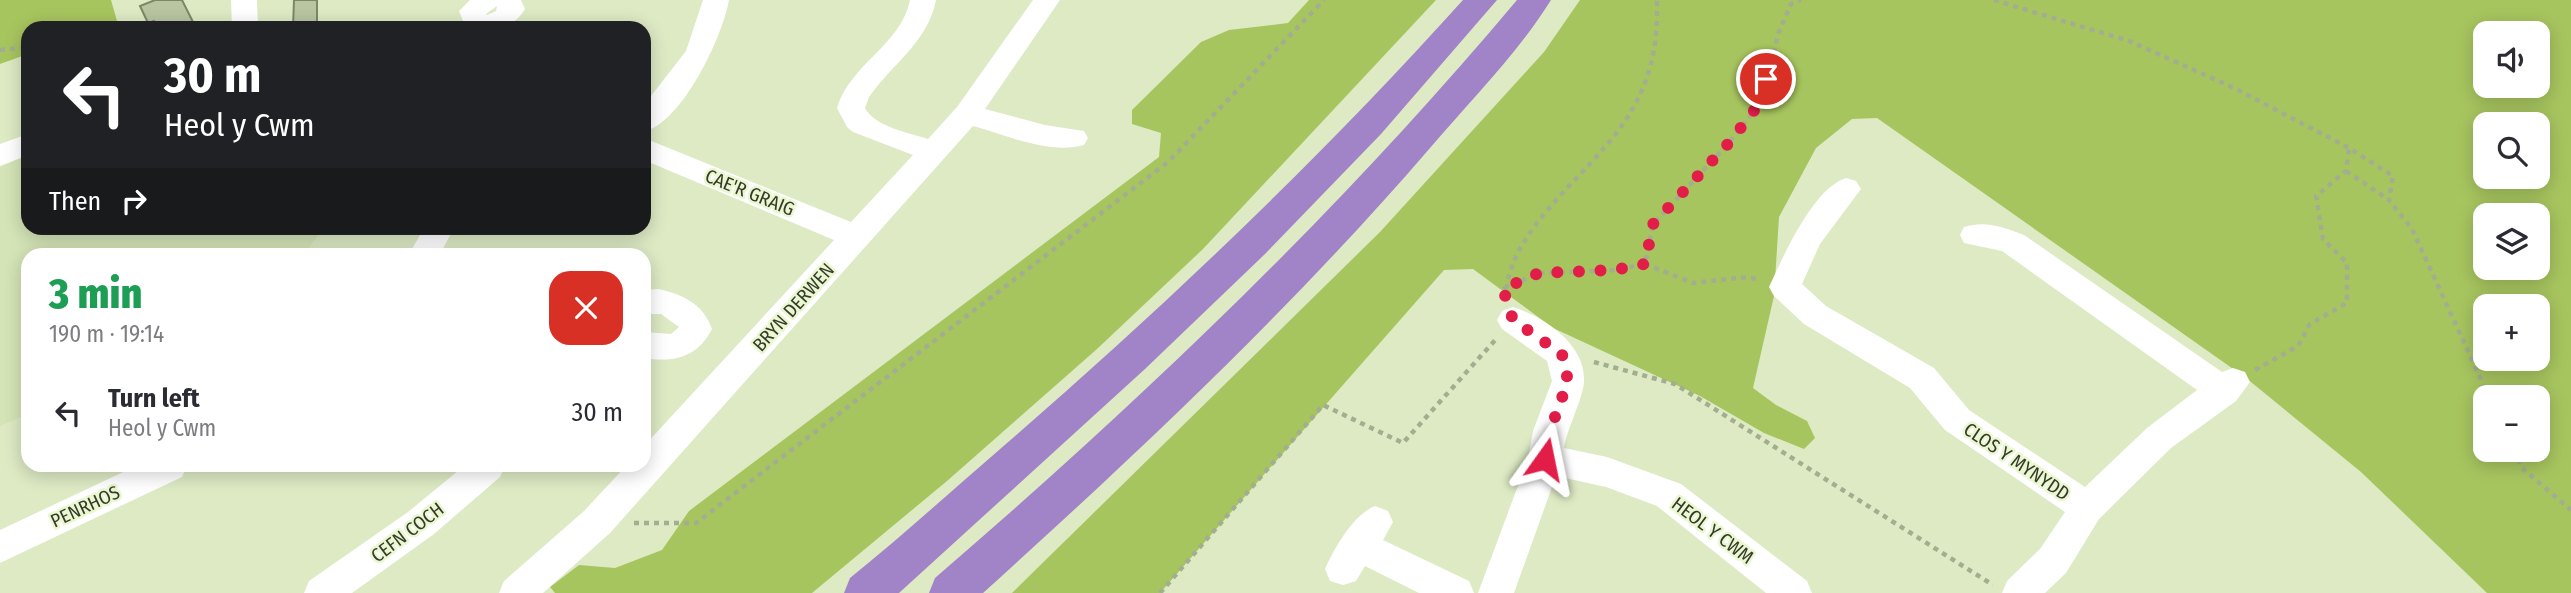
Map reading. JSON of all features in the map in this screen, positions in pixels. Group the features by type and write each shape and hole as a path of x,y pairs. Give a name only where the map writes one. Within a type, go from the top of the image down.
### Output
{"highway":[{"path":"866,593 1140,353 1247,250 1333,165 1480,0"},
{"path":"951,593 1058,500 1189,377 1394,166 1535,0"}],"street":[{"path":"244,0 245,21"},
{"path":"476,21 472,11 486,0"},
{"path":"498,21 506,18 512,9 508,0"},
{"path":"651,114 678,85 704,45 716,0"},
{"path":"923,0 920,23 858,88 852,107 855,118 865,125 933,151"},
{"name":"BRYN DERWEN","path":"651,463 967,114 1046,0"},
{"path":"967,114 1040,143 1074,138"},
{"path":"0,155 21,147"},
{"name":"CAE'R GRAIG","path":"651,151 856,237"},
{"path":"1785,287 1807,238 1846,189"},
{"path":"1975,235 1998,237 2013,243 2229,387 2159,438 2087,508 2053,561 2020,593"},
{"name":"CLOS Y MYNYDD","path":"1785,287 1815,315 1851,336 1874,361 1922,378 1957,420 2087,508"},
{"path":"651,301 657,300 690,315 695,320 696,329 690,339 678,347 664,350 651,347"},
{"path":"1496,593 1545,459 1550,431 1568,381 1562,354 1508,304"},
{"name":"HEOL Y CWM","path":"1545,459 1607,472 1669,495 1794,593"},
{"name":"PENRHOS","path":"0,547 157,472"},
{"name":"CEFN COCH","path":"322,593 421,523 481,472"},
{"name":"BRYN DERWEN","path":"517,593 597,522 642,472"},
{"path":"1359,546 1456,593"}],"path":[{"path":"597,522 696,523 1168,162 1324,0"},
{"path":"1508,304 1507,269 1527,238 1625,122 1658,40 1657,0"},
{"path":"1645,264 1653,224 1728,144 1760,103 1779,32 1791,4 1801,0"},
{"path":"1994,0 2129,41 2234,88 2350,148 2393,176 2389,200"},
{"path":"0,50 21,48"},
{"path":"2229,387 2298,346 2310,324 2347,303 2347,263 2323,239 2316,196 2346,171 2350,148"},
{"path":"2346,171 2389,200 2412,229 2484,385"},
{"path":"1160,593 1323,405 1403,443 1508,304 1539,273 1615,270 1645,264 1693,283 1748,277 1785,287"},
{"path":"1562,354 1675,384 2004,593"},
{"path":"2519,462 2522,468 2571,510"}],"shaded area":[{"path":"21,158 21,235 318,235 309,248 21,248 21,417 0,426 0,167"}],"green space":[{"path":"0,0 111,0 117,21 21,21 21,56 0,64"},
{"path":"1309,0 1436,0 1203,249 1097,349 947,481 812,593 555,593 550,587 579,565 615,568 662,550 689,511 1159,157 1161,133 1132,124 1132,110 1201,42 1229,30 1288,23"},
{"path":"1580,0 2571,0 2571,593 2487,593 2361,472 2246,378 1877,118 1852,119 1816,148 1779,217 1774,296 1753,388 1776,405 1807,421 1815,438 1804,449 1764,433 1700,396 1553,328 1473,269 1444,270 1160,593 1012,593 1380,232 1544,52"}],"building":[{"path":"155,0 182,0 192,21 147,21 140,6"},
{"path":"294,0 317,0 317,21 293,21"}],"route":[{"path":"1545,459 1550,431 1568,381 1562,354 1513,320 1503,289 1539,273 1615,270 1645,264 1653,224 1728,144 1760,103 1766,79"}]}
